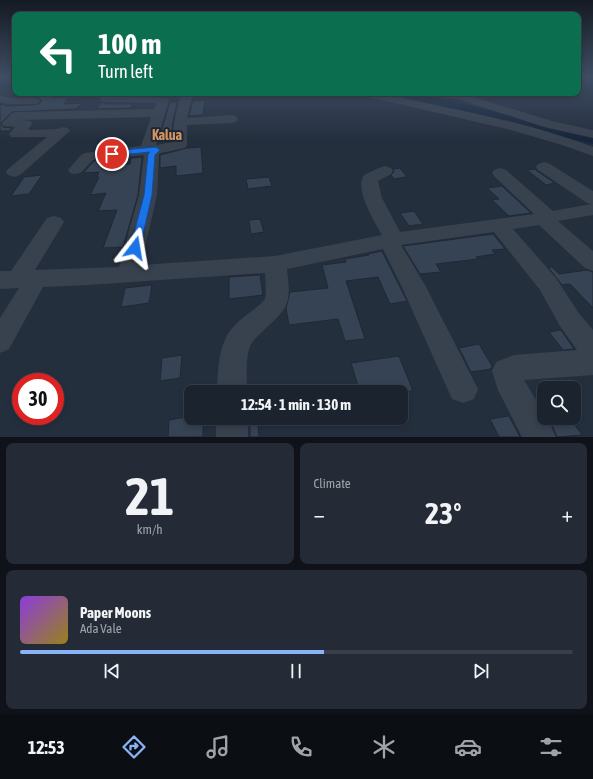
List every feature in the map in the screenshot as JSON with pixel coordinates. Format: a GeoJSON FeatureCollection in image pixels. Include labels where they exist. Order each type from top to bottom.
{"type":"FeatureCollection","features":[{"type":"Feature","properties":{"kind":"street"},"geometry":{"type":"LineString","coordinates":[[14,172],[60,133],[106,97]]}},
{"type":"Feature","properties":{"kind":"street"},"geometry":{"type":"LineString","coordinates":[[128,274],[148,195],[152,154],[151,150],[163,100],[133,97]]}},
{"type":"Feature","properties":{"kind":"street"},"geometry":{"type":"LineString","coordinates":[[76,170],[86,158],[90,156],[151,150],[180,144],[180,122],[186,97]]}},
{"type":"Feature","properties":{"kind":"street"},"geometry":{"type":"LineString","coordinates":[[384,97],[521,129],[567,142],[593,152]]}},
{"type":"Feature","properties":{"kind":"street"},"geometry":{"type":"LineString","coordinates":[[465,97],[550,124],[593,134]]}},
{"type":"Feature","properties":{"kind":"street"},"geometry":{"type":"LineString","coordinates":[[0,98],[7,101],[88,112]]}},
{"type":"Feature","properties":{"kind":"street"},"geometry":{"type":"LineString","coordinates":[[60,133],[16,134],[26,124],[8,123],[16,116],[88,112],[159,113]]}},
{"type":"Feature","properties":{"kind":"street"},"geometry":{"type":"LineString","coordinates":[[180,122],[232,119]]}},
{"type":"Feature","properties":{"kind":"street"},"geometry":{"type":"LineString","coordinates":[[544,167],[593,199]]}},
{"type":"Feature","properties":{"kind":"street"},"geometry":{"type":"LineString","coordinates":[[385,171],[370,178],[368,184],[373,198],[463,388]]}},
{"type":"Feature","properties":{"kind":"street"},"geometry":{"type":"LineString","coordinates":[[500,173],[593,263]]}},
{"type":"Feature","properties":{"kind":"street"},"geometry":{"type":"LineString","coordinates":[[18,280],[275,264],[392,240],[499,225],[593,209]]}},
{"type":"Feature","properties":{"kind":"street"},"geometry":{"type":"LineString","coordinates":[[0,341],[18,280],[54,222]]}},
{"type":"Feature","properties":{"kind":"street"},"geometry":{"type":"LineString","coordinates":[[499,225],[548,284],[569,319],[593,350]]}},
{"type":"Feature","properties":{"kind":"street"},"geometry":{"type":"LineString","coordinates":[[232,385],[232,367],[237,344],[244,333],[272,308],[276,302],[278,293],[275,264]]}},
{"type":"Feature","properties":{"kind":"street"},"geometry":{"type":"LineString","coordinates":[[540,437],[508,380],[506,371],[514,368],[593,362]]}},
{"type":"Feature","properties":{"kind":"street"},"geometry":{"type":"LineString","coordinates":[[232,425],[232,437]]}},
{"type":"Feature","properties":{"kind":"water"},"geometry":{"type":"Polygon","coordinates":[[[393,97],[432,97],[459,103],[593,136],[593,144],[393,97]]]}},
{"type":"Feature","properties":{"kind":"building"},"geometry":{"type":"Polygon","coordinates":[[[37,97],[69,97],[64,104],[82,103],[76,109],[12,112],[1,123],[3,127],[12,128],[10,131],[0,131],[0,104],[7,106],[34,105],[39,104],[42,101],[37,97]]]}},
{"type":"Feature","properties":{"kind":"building"},"geometry":{"type":"Polygon","coordinates":[[[205,100],[203,115],[189,116],[193,101],[205,100]]]}},
{"type":"Feature","properties":{"kind":"building"},"geometry":{"type":"Polygon","coordinates":[[[101,102],[106,104],[133,104],[131,108],[97,109],[101,102]]]}},
{"type":"Feature","properties":{"kind":"building"},"geometry":{"type":"Polygon","coordinates":[[[170,102],[177,102],[172,131],[161,132],[170,102]]]}},
{"type":"Feature","properties":{"kind":"building"},"geometry":{"type":"Polygon","coordinates":[[[201,147],[203,173],[176,176],[176,166],[160,168],[160,155],[187,148],[201,147]]]}},
{"type":"Feature","properties":{"kind":"building"},"geometry":{"type":"Polygon","coordinates":[[[142,157],[138,195],[123,247],[103,248],[117,210],[98,211],[106,193],[90,195],[99,177],[97,177],[99,172],[83,173],[94,161],[108,160],[106,165],[130,164],[131,158],[142,157]]]}},
{"type":"Feature","properties":{"kind":"building"},"geometry":{"type":"Polygon","coordinates":[[[400,168],[407,177],[394,179],[391,175],[394,172],[393,169],[400,168]]]}},
{"type":"Feature","properties":{"kind":"building"},"geometry":{"type":"Polygon","coordinates":[[[535,169],[555,183],[546,185],[527,170],[535,169]]]}},
{"type":"Feature","properties":{"kind":"building"},"geometry":{"type":"Polygon","coordinates":[[[42,175],[29,194],[11,196],[24,177],[42,175]]]}},
{"type":"Feature","properties":{"kind":"building"},"geometry":{"type":"Polygon","coordinates":[[[269,177],[272,186],[248,189],[246,179],[269,177]]]}},
{"type":"Feature","properties":{"kind":"building"},"geometry":{"type":"Polygon","coordinates":[[[502,186],[531,213],[509,216],[492,200],[499,199],[487,188],[502,186]]]}},
{"type":"Feature","properties":{"kind":"building"},"geometry":{"type":"Polygon","coordinates":[[[414,211],[423,224],[409,226],[400,213],[414,211]]]}},
{"type":"Feature","properties":{"kind":"building"},"geometry":{"type":"Polygon","coordinates":[[[260,219],[264,232],[251,234],[249,220],[260,219]]]}},
{"type":"Feature","properties":{"kind":"building"},"geometry":{"type":"Polygon","coordinates":[[[493,234],[505,249],[492,250],[495,254],[476,257],[478,259],[436,264],[441,272],[420,274],[403,246],[493,234]]]}},
{"type":"Feature","properties":{"kind":"building"},"geometry":{"type":"Polygon","coordinates":[[[382,251],[407,301],[390,304],[378,277],[346,281],[365,339],[345,341],[338,319],[289,325],[286,308],[290,292],[328,288],[322,265],[346,262],[345,259],[382,251]]]}},
{"type":"Feature","properties":{"kind":"building"},"geometry":{"type":"Polygon","coordinates":[[[548,267],[552,267],[559,274],[587,270],[593,272],[593,308],[570,284],[562,285],[548,267]]]}},
{"type":"Feature","properties":{"kind":"building"},"geometry":{"type":"Polygon","coordinates":[[[260,275],[263,295],[229,299],[229,277],[260,275]]]}},
{"type":"Feature","properties":{"kind":"building"},"geometry":{"type":"Polygon","coordinates":[[[152,285],[149,303],[121,307],[125,288],[152,285]]]}},
{"type":"Feature","properties":{"kind":"building"},"geometry":{"type":"Polygon","coordinates":[[[561,330],[574,349],[563,350],[549,332],[561,330]]]}},
{"type":"Feature","properties":{"kind":"building"},"geometry":{"type":"Polygon","coordinates":[[[479,344],[492,366],[491,369],[471,372],[459,348],[479,344]]]}},
{"type":"Feature","properties":{"kind":"building"},"geometry":{"type":"Polygon","coordinates":[[[182,355],[180,378],[160,381],[162,358],[182,355]]]}},
{"type":"Feature","properties":{"kind":"building"},"geometry":{"type":"Polygon","coordinates":[[[399,356],[413,391],[408,391],[408,385],[358,385],[351,363],[399,356]]]}},
{"type":"Feature","properties":{"kind":"building"},"geometry":{"type":"Polygon","coordinates":[[[509,416],[520,437],[499,437],[490,419],[509,416]]]}},
{"type":"Feature","properties":{"kind":"building"},"geometry":{"type":"Polygon","coordinates":[[[184,417],[184,425],[203,425],[203,437],[168,437],[169,420],[184,417]]]}},
{"type":"Feature","properties":{"kind":"building"},"geometry":{"type":"Polygon","coordinates":[[[250,425],[258,425],[259,437],[250,437],[250,425]]]}},
{"type":"Feature","properties":{"kind":"building"},"geometry":{"type":"Polygon","coordinates":[[[552,425],[575,425],[582,435],[557,437],[552,425]]]}},
{"type":"Feature","properties":{"kind":"district","name":"Kalua"},"geometry":{"type":"Point","coordinates":[167,135]}},
{"type":"Feature","properties":{"kind":"route"},"geometry":{"type":"LineString","coordinates":[[112,154],[156,150],[152,154],[148,195],[135,248]]}}]}
